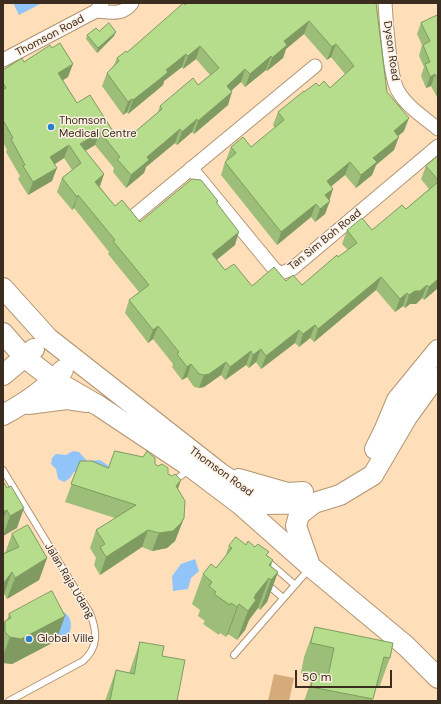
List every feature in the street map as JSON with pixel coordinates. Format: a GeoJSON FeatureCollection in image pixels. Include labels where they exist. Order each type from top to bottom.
{"type":"FeatureCollection","features":[{"type":"Feature","properties":{"kind":"main road","name":"Thomson Road"},"geometry":{"type":"LineString","coordinates":[[3,288],[48,338],[220,473],[266,504],[314,503],[340,494],[373,475],[407,417],[430,385],[438,378]]}},
{"type":"Feature","properties":{"kind":"main road","name":"Thomson Road"},"geometry":{"type":"LineString","coordinates":[[3,333],[24,357],[54,380],[99,406],[169,458],[192,468],[248,510],[311,567],[386,628],[438,678]]}},
{"type":"Feature","properties":{"kind":"main road"},"geometry":{"type":"LineString","coordinates":[[3,375],[48,338]]}},
{"type":"Feature","properties":{"kind":"main road"},"geometry":{"type":"LineString","coordinates":[[220,473],[288,493],[323,490],[366,463],[384,431],[397,400],[418,372],[438,350]]}},
{"type":"Feature","properties":{"kind":"main road"},"geometry":{"type":"LineString","coordinates":[[3,415],[23,405],[46,388],[74,358]]}},
{"type":"Feature","properties":{"kind":"main road"},"geometry":{"type":"LineString","coordinates":[[407,417],[418,372]]}},
{"type":"Feature","properties":{"kind":"main road"},"geometry":{"type":"LineString","coordinates":[[23,405],[80,400],[99,406]]}},
{"type":"Feature","properties":{"kind":"main road"},"geometry":{"type":"LineString","coordinates":[[311,567],[296,526],[299,515],[314,503]]}},
{"type":"Feature","properties":{"kind":"street","name":"Thomson Road"},"geometry":{"type":"LineString","coordinates":[[3,60],[99,7],[117,13],[127,8],[132,3]]}},
{"type":"Feature","properties":{"kind":"street","name":"Dyson Road"},"geometry":{"type":"LineString","coordinates":[[385,3],[393,77],[397,90],[406,102],[438,129]]}},
{"type":"Feature","properties":{"kind":"street"},"geometry":{"type":"LineString","coordinates":[[135,215],[315,66]]}},
{"type":"Feature","properties":{"kind":"street","name":"Tan Sim Boh Road"},"geometry":{"type":"LineString","coordinates":[[191,168],[274,270],[282,273],[292,269],[438,146]]}},
{"type":"Feature","properties":{"kind":"lane"},"geometry":{"type":"LineString","coordinates":[[165,489],[192,468]]}},
{"type":"Feature","properties":{"kind":"lane","name":"Jalan Raja Udang"},"geometry":{"type":"LineString","coordinates":[[3,470],[90,613],[95,626],[96,638],[90,655],[83,661],[9,701]]}},
{"type":"Feature","properties":{"kind":"lane"},"geometry":{"type":"LineString","coordinates":[[257,554],[263,557],[295,585]]}},
{"type":"Feature","properties":{"kind":"lane"},"geometry":{"type":"LineString","coordinates":[[234,655],[311,567]]}},
{"type":"Feature","properties":{"kind":"lane"},"geometry":{"type":"LineString","coordinates":[[262,580],[283,598]]}},
{"type":"Feature","properties":{"kind":"shaded area"},"geometry":{"type":"Polygon","coordinates":[[[274,674],[294,678],[289,701],[268,701],[274,674]]]}},
{"type":"Feature","properties":{"kind":"water"},"geometry":{"type":"Polygon","coordinates":[[[13,3],[42,3],[19,15],[13,3]]]}},
{"type":"Feature","properties":{"kind":"water"},"geometry":{"type":"Polygon","coordinates":[[[73,451],[79,452],[87,461],[100,460],[109,466],[101,487],[79,471],[74,472],[70,478],[64,482],[58,479],[56,469],[51,464],[52,458],[56,454],[66,455],[73,451]]]}},
{"type":"Feature","properties":{"kind":"water"},"geometry":{"type":"Polygon","coordinates":[[[195,559],[199,571],[191,578],[188,589],[173,591],[172,576],[181,564],[195,559]]]}},
{"type":"Feature","properties":{"kind":"water"},"geometry":{"type":"Polygon","coordinates":[[[61,611],[69,617],[71,624],[69,634],[63,637],[62,635],[59,636],[50,618],[61,611]]]}},
{"type":"Feature","properties":{"kind":"building"},"geometry":{"type":"Polygon","coordinates":[[[184,3],[185,5],[187,3],[376,3],[387,92],[409,118],[394,131],[399,137],[373,158],[377,162],[361,175],[350,162],[327,181],[333,189],[325,195],[330,201],[320,209],[316,204],[281,232],[225,162],[236,153],[231,147],[243,137],[251,147],[284,120],[278,112],[304,91],[316,83],[319,86],[324,81],[330,88],[354,66],[336,44],[332,47],[309,21],[284,41],[287,45],[272,58],[271,56],[250,74],[245,69],[227,86],[232,92],[198,121],[197,119],[182,132],[180,129],[147,157],[149,160],[131,175],[117,159],[120,157],[100,132],[80,144],[104,174],[95,182],[115,206],[122,200],[140,222],[192,179],[201,180],[218,201],[216,202],[239,232],[212,254],[225,270],[234,264],[252,286],[274,267],[286,281],[293,275],[302,285],[337,255],[338,257],[357,243],[347,230],[362,218],[372,230],[402,205],[406,209],[438,182],[438,279],[429,287],[427,285],[420,291],[415,291],[409,295],[407,293],[400,299],[381,277],[318,329],[315,325],[303,334],[299,330],[266,356],[261,349],[253,355],[251,351],[230,367],[226,362],[209,374],[204,375],[199,374],[191,364],[187,367],[177,354],[179,352],[158,326],[153,330],[129,300],[149,285],[113,241],[115,240],[62,178],[81,163],[69,145],[50,157],[57,168],[33,182],[23,166],[25,165],[3,120],[3,90],[6,88],[3,83],[3,70],[22,58],[24,62],[50,45],[52,48],[60,43],[73,64],[58,73],[77,103],[90,95],[116,136],[124,130],[129,137],[162,109],[160,106],[193,78],[198,85],[219,68],[200,46],[188,56],[186,54],[166,70],[168,72],[160,79],[133,100],[132,99],[128,102],[107,73],[119,61],[117,58],[126,51],[127,52],[184,3]]]}},
{"type":"Feature","properties":{"kind":"building"},"geometry":{"type":"Polygon","coordinates":[[[438,15],[438,80],[435,74],[430,77],[425,64],[430,62],[423,45],[430,41],[421,23],[438,15]]]}},
{"type":"Feature","properties":{"kind":"building"},"geometry":{"type":"Polygon","coordinates":[[[109,23],[116,32],[98,48],[87,35],[96,28],[99,31],[109,23]]]}},
{"type":"Feature","properties":{"kind":"building"},"geometry":{"type":"Polygon","coordinates":[[[438,156],[438,180],[426,166],[438,156]]]}},
{"type":"Feature","properties":{"kind":"building"},"geometry":{"type":"Polygon","coordinates":[[[115,451],[143,457],[147,451],[155,458],[155,464],[158,466],[162,464],[168,468],[168,474],[172,476],[175,474],[181,480],[176,486],[185,501],[184,518],[173,531],[159,533],[148,530],[106,557],[100,547],[105,544],[96,530],[136,505],[71,484],[80,461],[92,461],[108,468],[115,451]]]}},
{"type":"Feature","properties":{"kind":"building"},"geometry":{"type":"Polygon","coordinates":[[[3,481],[7,488],[11,486],[24,508],[10,516],[7,510],[3,512],[3,481]]]}},
{"type":"Feature","properties":{"kind":"building"},"geometry":{"type":"Polygon","coordinates":[[[28,525],[47,558],[15,578],[12,572],[3,584],[3,554],[19,547],[12,534],[28,525]]]}},
{"type":"Feature","properties":{"kind":"building"},"geometry":{"type":"Polygon","coordinates":[[[236,537],[246,545],[248,541],[255,547],[258,544],[269,552],[266,555],[273,560],[269,565],[278,572],[271,580],[269,578],[256,594],[254,598],[256,600],[248,611],[239,604],[237,607],[231,603],[230,605],[214,594],[216,592],[209,586],[212,582],[203,574],[211,564],[216,568],[232,548],[229,546],[236,537]]]}},
{"type":"Feature","properties":{"kind":"building"},"geometry":{"type":"Polygon","coordinates":[[[52,591],[65,616],[21,639],[10,637],[5,632],[5,621],[11,618],[9,614],[52,591]]]}},
{"type":"Feature","properties":{"kind":"building"},"geometry":{"type":"Polygon","coordinates":[[[315,627],[393,643],[390,658],[384,657],[373,699],[311,687],[314,674],[328,676],[334,648],[311,643],[315,627]]]}},
{"type":"Feature","properties":{"kind":"building"},"geometry":{"type":"Polygon","coordinates":[[[140,642],[164,646],[162,656],[185,660],[177,701],[110,701],[116,670],[134,674],[140,642]]]}},
{"type":"Feature","properties":{"kind":"place","name":"Thomson Medical Centre"},"geometry":{"type":"Point","coordinates":[51,127]}},
{"type":"Feature","properties":{"kind":"place","name":"Global Ville"},"geometry":{"type":"Point","coordinates":[29,639]}}]}
